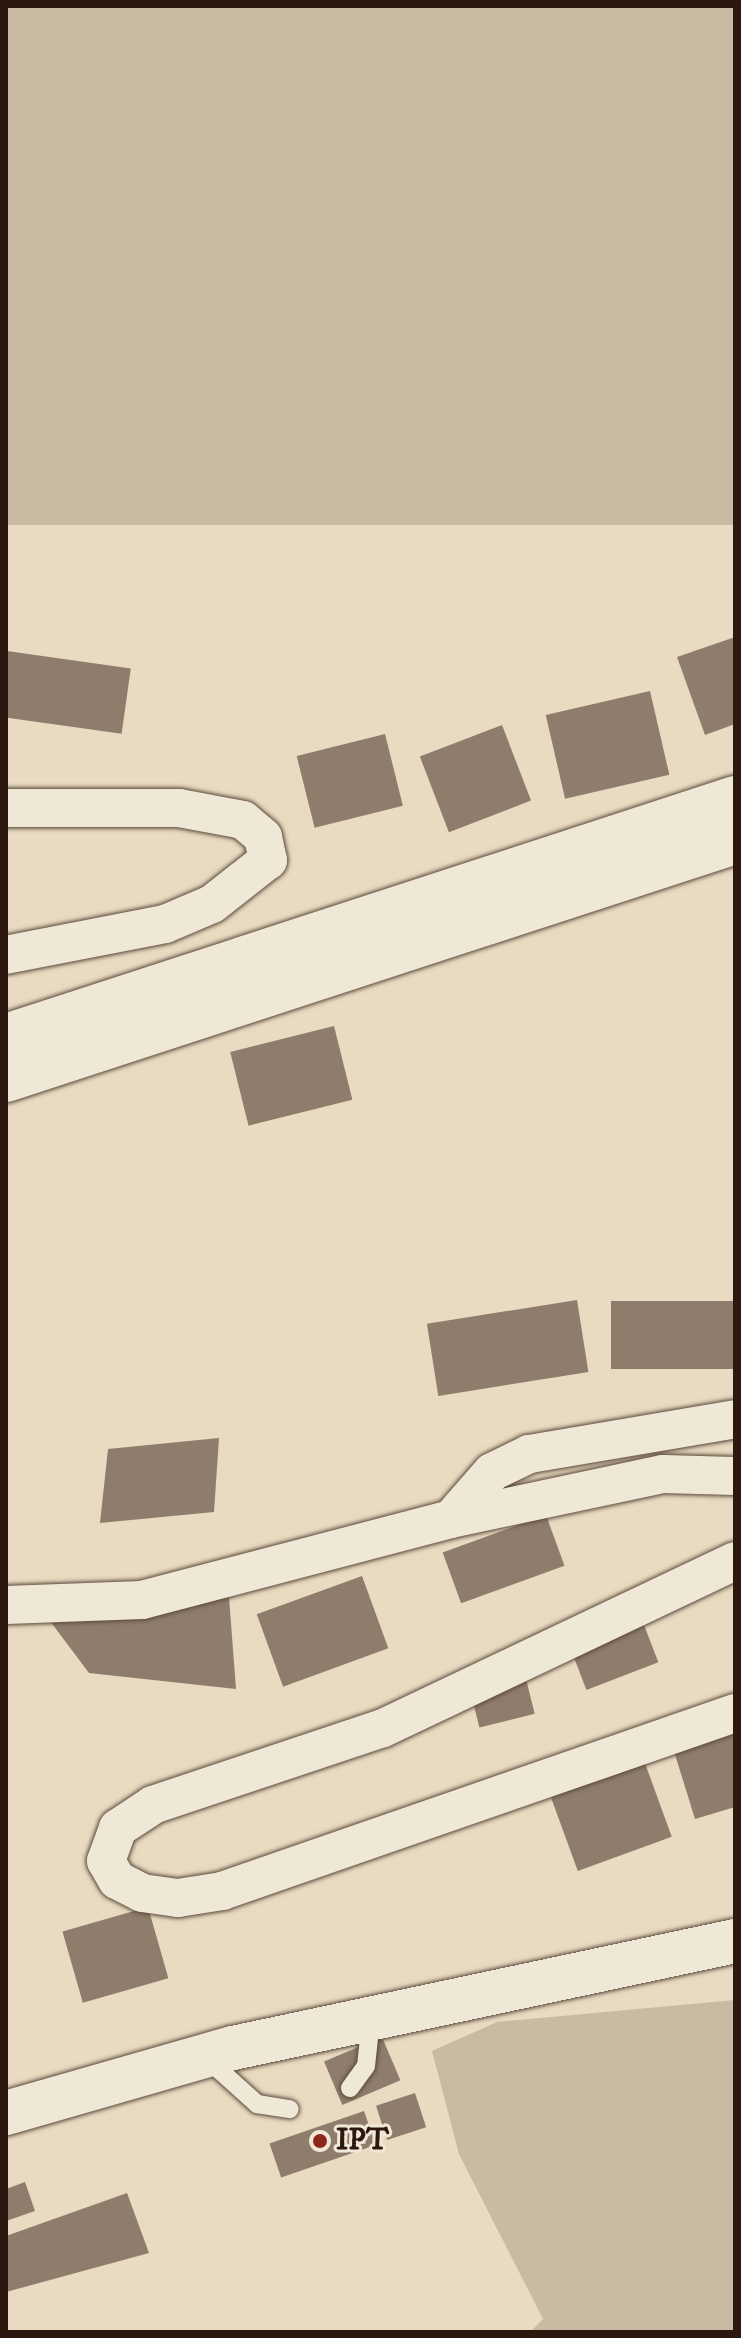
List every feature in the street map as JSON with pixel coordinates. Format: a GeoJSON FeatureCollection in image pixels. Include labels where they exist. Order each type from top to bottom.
{"type":"FeatureCollection","features":[{"type":"Feature","properties":{"kind":"main road"},"geometry":{"type":"LineString","coordinates":[[6,1036],[735,798]]}},
{"type":"Feature","properties":{"kind":"main road"},"geometry":{"type":"LineString","coordinates":[[6,1080],[735,842]]}},
{"type":"Feature","properties":{"kind":"main road"},"geometry":{"type":"LineString","coordinates":[[6,2113],[204,2056],[371,2016],[735,1941]]}},
{"type":"Feature","properties":{"kind":"street"},"geometry":{"type":"LineString","coordinates":[[6,808],[179,808],[243,820],[263,837],[268,860],[212,904],[165,924],[6,955]]}},
{"type":"Feature","properties":{"kind":"street"},"geometry":{"type":"LineString","coordinates":[[451,1519],[492,1472],[529,1454],[735,1419]]}},
{"type":"Feature","properties":{"kind":"street"},"geometry":{"type":"LineString","coordinates":[[6,1605],[142,1600],[451,1519],[663,1474],[735,1476]]}},
{"type":"Feature","properties":{"kind":"street"},"geometry":{"type":"LineString","coordinates":[[735,1561],[383,1728],[153,1805],[118,1828],[106,1861],[117,1880],[142,1893],[178,1898],[222,1891],[735,1713]]}},
{"type":"Feature","properties":{"kind":"lane"},"geometry":{"type":"LineString","coordinates":[[350,2088],[366,2066],[371,2016]]}},
{"type":"Feature","properties":{"kind":"lane"},"geometry":{"type":"LineString","coordinates":[[204,2056],[257,2104],[290,2109]]}},
{"type":"Feature","properties":{"kind":"shaded area"},"geometry":{"type":"Polygon","coordinates":[[[6,6],[735,6],[735,525],[6,525],[6,6]]]}},
{"type":"Feature","properties":{"kind":"shaded area"},"geometry":{"type":"Polygon","coordinates":[[[735,2000],[735,2332],[530,2332],[543,2319],[459,2154],[432,2051],[497,2022],[735,2000]]]}},
{"type":"Feature","properties":{"kind":"building"},"geometry":{"type":"Polygon","coordinates":[[[735,637],[735,724],[705,735],[677,657],[735,637]]]}},
{"type":"Feature","properties":{"kind":"building"},"geometry":{"type":"Polygon","coordinates":[[[7,651],[131,668],[122,734],[6,718],[7,651]]]}},
{"type":"Feature","properties":{"kind":"building"},"geometry":{"type":"Polygon","coordinates":[[[650,691],[669,775],[565,799],[546,715],[650,691]]]}},
{"type":"Feature","properties":{"kind":"building"},"geometry":{"type":"Polygon","coordinates":[[[502,725],[531,801],[449,832],[420,757],[502,725]]]}},
{"type":"Feature","properties":{"kind":"building"},"geometry":{"type":"Polygon","coordinates":[[[385,734],[403,806],[315,828],[297,756],[385,734]]]}},
{"type":"Feature","properties":{"kind":"building"},"geometry":{"type":"Polygon","coordinates":[[[334,1026],[352,1100],[249,1126],[230,1052],[334,1026]]]}},
{"type":"Feature","properties":{"kind":"building"},"geometry":{"type":"Polygon","coordinates":[[[577,1300],[588,1372],[438,1396],[427,1324],[577,1300]]]}},
{"type":"Feature","properties":{"kind":"building"},"geometry":{"type":"Polygon","coordinates":[[[611,1301],[735,1301],[735,1369],[611,1369],[611,1301]]]}},
{"type":"Feature","properties":{"kind":"building"},"geometry":{"type":"Polygon","coordinates":[[[219,1438],[214,1512],[100,1523],[108,1449],[219,1438]]]}},
{"type":"Feature","properties":{"kind":"building"},"geometry":{"type":"Polygon","coordinates":[[[546,1515],[564,1566],[461,1603],[443,1553],[546,1515]]]}},
{"type":"Feature","properties":{"kind":"building"},"geometry":{"type":"Polygon","coordinates":[[[362,1576],[388,1648],[283,1687],[257,1614],[362,1576]]]}},
{"type":"Feature","properties":{"kind":"building"},"geometry":{"type":"Polygon","coordinates":[[[229,1597],[236,1689],[89,1673],[50,1621],[229,1597]]]}},
{"type":"Feature","properties":{"kind":"building"},"geometry":{"type":"Polygon","coordinates":[[[644,1625],[658,1662],[586,1690],[572,1653],[644,1625]]]}},
{"type":"Feature","properties":{"kind":"building"},"geometry":{"type":"Polygon","coordinates":[[[525,1675],[535,1714],[479,1728],[470,1689],[525,1675]]]}},
{"type":"Feature","properties":{"kind":"building"},"geometry":{"type":"Polygon","coordinates":[[[735,1729],[735,1807],[695,1819],[673,1748],[735,1729]]]}},
{"type":"Feature","properties":{"kind":"building"},"geometry":{"type":"Polygon","coordinates":[[[642,1755],[672,1837],[578,1871],[548,1789],[642,1755]]]}},
{"type":"Feature","properties":{"kind":"building"},"geometry":{"type":"Polygon","coordinates":[[[148,1907],[168,1978],[83,2003],[62,1932],[148,1907]]]}},
{"type":"Feature","properties":{"kind":"building"},"geometry":{"type":"Polygon","coordinates":[[[382,2037],[400,2080],[342,2105],[324,2062],[382,2037]]]}},
{"type":"Feature","properties":{"kind":"building"},"geometry":{"type":"Polygon","coordinates":[[[415,2093],[426,2127],[387,2140],[376,2106],[415,2093]]]}},
{"type":"Feature","properties":{"kind":"building"},"geometry":{"type":"Polygon","coordinates":[[[364,2111],[376,2145],[281,2178],[269,2144],[364,2111]]]}},
{"type":"Feature","properties":{"kind":"building"},"geometry":{"type":"Polygon","coordinates":[[[25,2182],[35,2211],[6,2221],[6,2189],[25,2182]]]}},
{"type":"Feature","properties":{"kind":"building"},"geometry":{"type":"Polygon","coordinates":[[[127,2193],[149,2253],[6,2292],[6,2236],[127,2193]]]}},
{"type":"Feature","properties":{"kind":"place","name":"IPT"},"geometry":{"type":"Point","coordinates":[320,2141]}}]}
